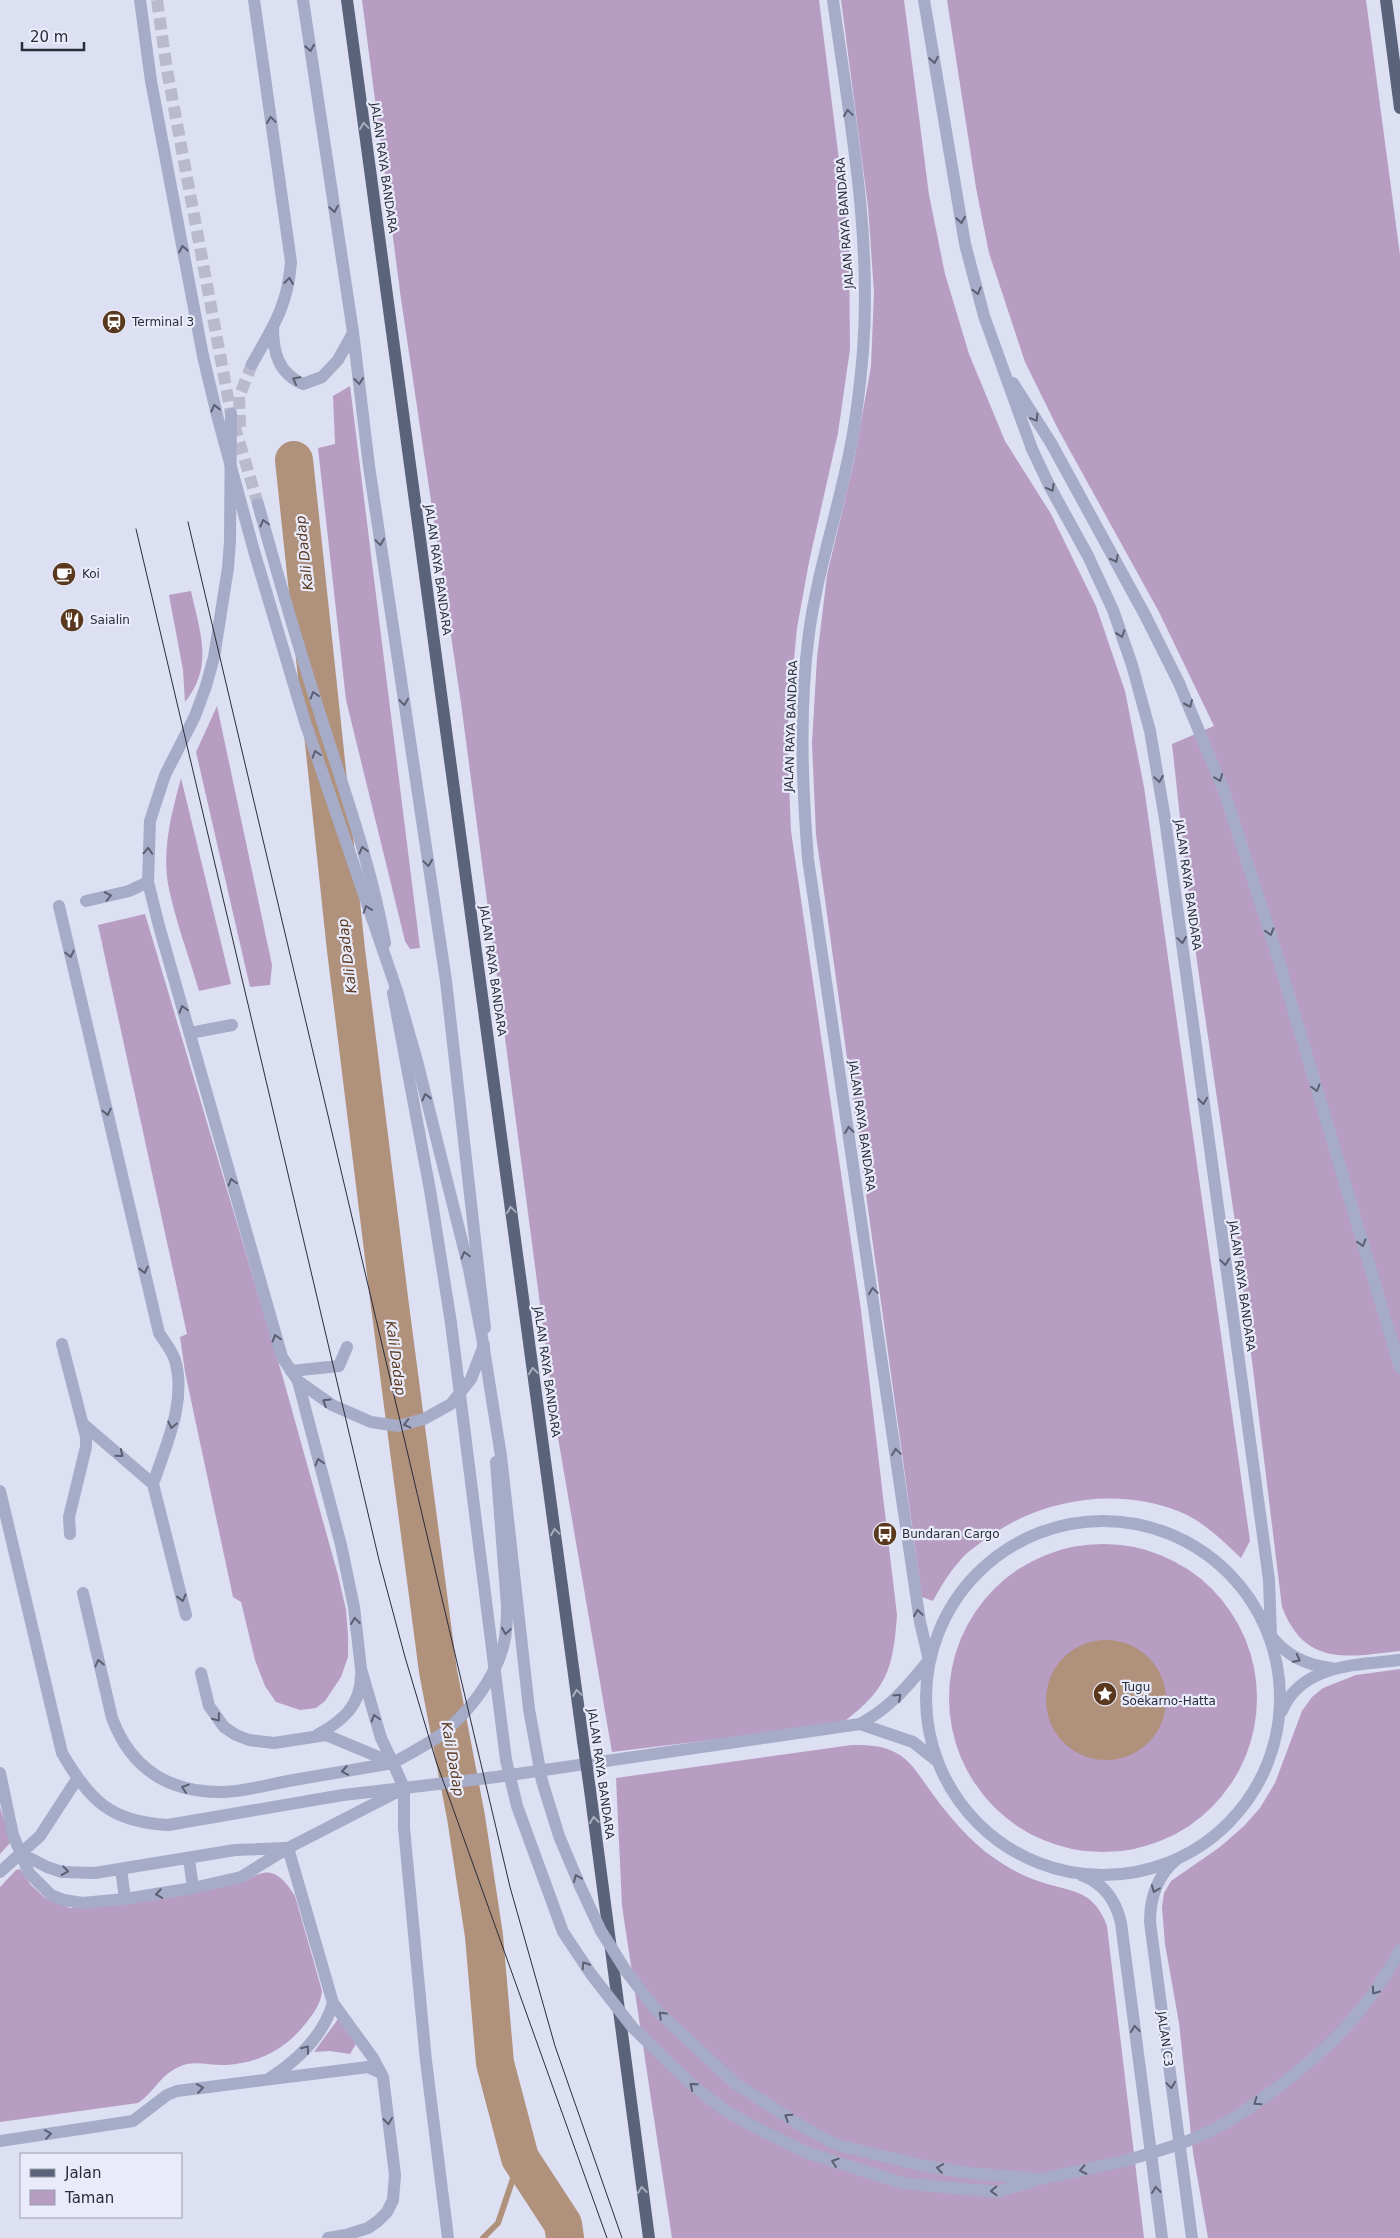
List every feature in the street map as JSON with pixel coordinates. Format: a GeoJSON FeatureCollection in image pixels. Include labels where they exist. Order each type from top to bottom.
{"type":"FeatureCollection","features":[{"type":"Feature","properties":{"kind":"main road","name":"JALAN RAYA BANDARA"},"geometry":{"type":"LineString","coordinates":[[347,0],[590,1790],[648,2238]]}},
{"type":"Feature","properties":{"kind":"main road"},"geometry":{"type":"LineString","coordinates":[[1386,0],[1400,108]]}},
{"type":"Feature","properties":{"kind":"street"},"geometry":{"type":"LineString","coordinates":[[140,0],[153,91],[203,356],[218,419],[254,551],[305,722],[399,1000],[417,1061],[469,1270],[501,1456],[529,1709],[542,1781],[559,1836],[601,1931],[626,1971],[656,2010],[736,2084],[805,2128],[837,2145],[920,2165],[969,2173],[1041,2179]]}},
{"type":"Feature","properties":{"kind":"street"},"geometry":{"type":"LineString","coordinates":[[252,364],[273,327],[287,296],[291,262],[254,0]]}},
{"type":"Feature","properties":{"kind":"street"},"geometry":{"type":"LineString","coordinates":[[84,1593],[112,1718],[119,1737],[130,1754],[148,1771],[170,1783],[196,1791],[226,1792],[393,1763],[439,1736],[455,1722],[480,1693],[494,1670],[503,1648],[507,1627],[487,1338],[446,981],[369,466],[353,332],[303,0]]}},
{"type":"Feature","properties":{"kind":"street","name":"JALAN RAYA BANDARA"},"geometry":{"type":"LineString","coordinates":[[833,0],[860,211],[864,257],[864,349],[858,402],[848,460],[819,578],[809,634],[804,695],[802,784],[808,859],[920,1622],[929,1660]]}},
{"type":"Feature","properties":{"kind":"street","name":"JALAN RAYA BANDARA"},"geometry":{"type":"LineString","coordinates":[[924,0],[965,244],[984,316],[1032,449],[1049,485],[1088,556],[1113,610],[1132,665],[1150,731],[1165,819],[1269,1580],[1271,1636]]}},
{"type":"Feature","properties":{"kind":"street"},"geometry":{"type":"LineString","coordinates":[[273,327],[273,347],[280,363],[290,378],[303,384],[322,377],[338,360],[353,332]]}},
{"type":"Feature","properties":{"kind":"street","name":"JALAN RAYA BANDARA"},"geometry":{"type":"LineString","coordinates":[[1000,362],[1051,443],[1118,566],[1179,683],[1201,732],[1243,845],[1400,1368]]}},
{"type":"Feature","properties":{"kind":"street"},"geometry":{"type":"LineString","coordinates":[[201,1673],[209,1706],[224,1727],[248,1740],[268,1743],[316,1735],[338,1724],[349,1713],[361,1684],[354,1608],[341,1545],[294,1376],[282,1357],[148,882],[150,821],[156,798],[195,716],[214,657],[228,568],[230,541],[231,414]]}},
{"type":"Feature","properties":{"kind":"street"},"geometry":{"type":"LineString","coordinates":[[258,504],[319,712],[355,821],[378,903],[400,1036],[430,1190],[451,1323],[506,1760],[518,1806],[563,1932],[590,1974],[627,2021],[661,2056],[710,2099],[760,2130],[808,2153],[902,2183],[998,2192],[1041,2179],[1124,2162],[1214,2130],[1254,2104],[1294,2074],[1341,2034],[1375,1992],[1400,1950]]}},
{"type":"Feature","properties":{"kind":"street"},"geometry":{"type":"LineString","coordinates":[[86,901],[129,891],[148,882]]}},
{"type":"Feature","properties":{"kind":"street"},"geometry":{"type":"LineString","coordinates":[[59,906],[159,1333],[175,1358],[180,1388],[169,1438],[153,1484],[186,1615]]}},
{"type":"Feature","properties":{"kind":"street"},"geometry":{"type":"LineString","coordinates":[[190,1033],[232,1025]]}},
{"type":"Feature","properties":{"kind":"street"},"geometry":{"type":"LineString","coordinates":[[294,1376],[332,1405],[371,1422],[398,1426],[424,1418],[451,1404],[464,1391],[471,1380],[487,1338]]}},
{"type":"Feature","properties":{"kind":"street"},"geometry":{"type":"LineString","coordinates":[[62,1344],[86,1437],[86,1448],[69,1517],[70,1534]]}},
{"type":"Feature","properties":{"kind":"street"},"geometry":{"type":"LineString","coordinates":[[294,1376],[339,1366],[347,1347]]}},
{"type":"Feature","properties":{"kind":"street"},"geometry":{"type":"LineString","coordinates":[[82,1423],[153,1484]]}},
{"type":"Feature","properties":{"kind":"street"},"geometry":{"type":"LineString","coordinates":[[0,1492],[62,1753],[77,1779],[95,1800],[127,1819],[148,1824],[168,1825],[344,1794],[496,1777],[860,1724],[880,1713],[902,1694],[929,1660]]}},
{"type":"Feature","properties":{"kind":"street"},"geometry":{"type":"LineString","coordinates":[[1072,1871],[1103,1874],[1129,1873],[1166,1862],[1205,1842],[1221,1829],[1248,1801],[1266,1770],[1279,1731],[1281,1714],[1280,1676],[1271,1636],[1259,1613],[1248,1598],[1220,1568],[1190,1545],[1146,1526],[1118,1521],[1101,1520],[1068,1524],[1040,1531],[1007,1550],[981,1570],[946,1614],[929,1660],[926,1695],[927,1720],[930,1741],[946,1781],[958,1799],[985,1829],[1014,1851],[1044,1864],[1085,1876],[1102,1887],[1113,1900],[1119,1914],[1162,2238]]}},
{"type":"Feature","properties":{"kind":"street"},"geometry":{"type":"LineString","coordinates":[[1271,1636],[1290,1655],[1305,1663],[1331,1668],[1400,1660]]}},
{"type":"Feature","properties":{"kind":"street"},"geometry":{"type":"LineString","coordinates":[[1281,1714],[1292,1693],[1308,1680],[1331,1668]]}},
{"type":"Feature","properties":{"kind":"street"},"geometry":{"type":"LineString","coordinates":[[361,1669],[381,1738],[404,1788],[405,1837],[426,2061],[447,2234]]}},
{"type":"Feature","properties":{"kind":"street"},"geometry":{"type":"LineString","coordinates":[[860,1724],[914,1742],[937,1760]]}},
{"type":"Feature","properties":{"kind":"street"},"geometry":{"type":"LineString","coordinates":[[316,1735],[333,1738],[393,1763]]}},
{"type":"Feature","properties":{"kind":"street"},"geometry":{"type":"LineString","coordinates":[[0,1773],[13,1834],[29,1873],[51,1895],[64,1900],[82,1903],[125,1899],[193,1888],[241,1877],[288,1848],[404,1788]]}},
{"type":"Feature","properties":{"kind":"street"},"geometry":{"type":"LineString","coordinates":[[0,1872],[40,1836],[77,1779]]}},
{"type":"Feature","properties":{"kind":"street"},"geometry":{"type":"LineString","coordinates":[[20,1853],[47,1867],[62,1872],[94,1873],[235,1850],[288,1848]]}},
{"type":"Feature","properties":{"kind":"street"},"geometry":{"type":"LineString","coordinates":[[288,1848],[333,2003],[373,2058],[381,2073],[395,2175],[392,2200],[387,2212],[368,2228],[328,2238]]}},
{"type":"Feature","properties":{"kind":"street","name":"JALAN C3"},"geometry":{"type":"LineString","coordinates":[[1185,1852],[1168,1866],[1160,1878],[1154,1890],[1150,1908],[1192,2238]]}},
{"type":"Feature","properties":{"kind":"street"},"geometry":{"type":"LineString","coordinates":[[189,1858],[193,1888]]}},
{"type":"Feature","properties":{"kind":"street"},"geometry":{"type":"LineString","coordinates":[[121,1869],[125,1899]]}},
{"type":"Feature","properties":{"kind":"street"},"geometry":{"type":"LineString","coordinates":[[268,2080],[300,2056],[322,2028],[329,2016],[333,2003]]}},
{"type":"Feature","properties":{"kind":"street"},"geometry":{"type":"LineString","coordinates":[[0,2141],[133,2121],[167,2095],[177,2091],[368,2066],[381,2073]]}},
{"type":"Feature","properties":{"kind":"green space"},"geometry":{"type":"Polygon","coordinates":[[[362,0],[819,0],[849,240],[850,349],[838,433],[809,562],[797,628],[787,733],[791,831],[861,1310],[897,1615],[893,1650],[885,1677],[869,1700],[841,1724],[612,1752],[556,1426],[461,703],[401,299],[362,0]]]}},
{"type":"Feature","properties":{"kind":"green space"},"geometry":{"type":"Polygon","coordinates":[[[841,0],[904,0],[929,195],[945,274],[969,354],[1005,441],[1051,514],[1096,606],[1125,691],[1144,787],[1250,1541],[1241,1558],[1204,1525],[1178,1511],[1130,1500],[1105,1499],[1081,1501],[1033,1513],[1011,1523],[965,1555],[954,1567],[933,1601],[922,1597],[816,835],[812,743],[817,658],[827,575],[854,461],[871,366],[874,293],[868,206],[841,0]]]}},
{"type":"Feature","properties":{"kind":"green space"},"geometry":{"type":"Polygon","coordinates":[[[947,0],[1366,0],[1400,255],[1400,1651],[1345,1656],[1315,1649],[1303,1640],[1292,1626],[1282,1607],[1235,1222],[1192,927],[1172,744],[1214,726],[1159,612],[1058,429],[1025,362],[989,253],[976,188],[947,0]]]}},
{"type":"Feature","properties":{"kind":"green space"},"geometry":{"type":"Polygon","coordinates":[[[350,386],[420,948],[410,949],[405,941],[346,700],[318,448],[335,444],[333,396],[350,386]]]}},
{"type":"Feature","properties":{"kind":"green space"},"geometry":{"type":"Polygon","coordinates":[[[191,591],[201,635],[202,662],[194,688],[185,702],[183,670],[169,595],[191,591]]]}},
{"type":"Feature","properties":{"kind":"green space"},"geometry":{"type":"Polygon","coordinates":[[[217,706],[272,965],[270,985],[250,987],[196,752],[217,706]]]}},
{"type":"Feature","properties":{"kind":"green space"},"geometry":{"type":"Polygon","coordinates":[[[181,778],[231,984],[199,991],[174,911],[166,871],[169,830],[181,778]]]}},
{"type":"Feature","properties":{"kind":"green space"},"geometry":{"type":"Polygon","coordinates":[[[145,914],[283,1378],[346,1610],[348,1657],[341,1677],[325,1701],[316,1708],[300,1710],[276,1702],[265,1686],[255,1660],[241,1602],[233,1597],[185,1372],[180,1337],[187,1334],[98,925],[145,914]]]}},
{"type":"Feature","properties":{"kind":"green space"},"geometry":{"type":"Polygon","coordinates":[[[1103,1544],[1133,1547],[1162,1556],[1188,1570],[1212,1589],[1231,1613],[1245,1639],[1254,1668],[1257,1698],[1254,1728],[1245,1757],[1231,1783],[1212,1807],[1188,1826],[1162,1840],[1133,1849],[1103,1852],[1073,1849],[1044,1840],[1018,1826],[994,1807],[975,1783],[961,1757],[952,1728],[949,1698],[952,1668],[961,1639],[975,1613],[994,1589],[1018,1570],[1044,1556],[1073,1547],[1103,1544]]]}},
{"type":"Feature","properties":{"kind":"green space"},"geometry":{"type":"Polygon","coordinates":[[[1400,1669],[1400,2238],[1208,2238],[1193,2153],[1179,2023],[1165,1944],[1162,1907],[1164,1893],[1171,1881],[1220,1847],[1244,1826],[1260,1808],[1275,1783],[1302,1711],[1312,1697],[1323,1688],[1356,1675],[1400,1669]]]}},
{"type":"Feature","properties":{"kind":"green space"},"geometry":{"type":"Polygon","coordinates":[[[852,1745],[881,1747],[903,1757],[912,1766],[943,1808],[976,1844],[1005,1865],[1027,1877],[1071,1890],[1088,1898],[1101,1914],[1107,1926],[1144,2238],[672,2238],[622,1906],[616,1778],[852,1745]]]}},
{"type":"Feature","properties":{"kind":"green space"},"geometry":{"type":"Polygon","coordinates":[[[0,1808],[11,1842],[0,1854],[0,1808]]]}},
{"type":"Feature","properties":{"kind":"green space"},"geometry":{"type":"Polygon","coordinates":[[[20,1869],[31,1885],[45,1898],[70,1908],[108,1906],[246,1881],[262,1873],[274,1874],[285,1882],[295,1896],[322,1991],[318,2006],[293,2038],[273,2052],[239,2064],[186,2064],[167,2074],[138,2103],[0,2122],[0,1887],[16,1870],[20,1869]]]}},
{"type":"Feature","properties":{"kind":"green space"},"geometry":{"type":"Polygon","coordinates":[[[338,2019],[356,2044],[350,2054],[330,2051],[314,2052],[338,2019]]]}},
{"type":"Feature","properties":{"kind":"shaded area"},"geometry":{"type":"Polygon","coordinates":[[[1106,1640],[1129,1644],[1149,1657],[1162,1677],[1166,1700],[1162,1723],[1149,1743],[1129,1756],[1106,1760],[1083,1756],[1063,1743],[1050,1723],[1046,1700],[1050,1677],[1063,1657],[1083,1644],[1106,1640]]]}},
{"type":"Feature","properties":{"kind":"waterway","name":"Kali Dadap"},"geometry":{"type":"LineString","coordinates":[[294,460],[346,950],[390,1306],[438,1671],[466,1817],[484,1936],[495,2063],[520,2158],[563,2224],[565,2238]]}},
{"type":"Feature","properties":{"kind":"waterway"},"geometry":{"type":"LineString","coordinates":[[483,2238],[498,2223],[520,2158]]}},
{"type":"Feature","properties":{"kind":"tunnel"},"geometry":{"type":"LineString","coordinates":[[157,0],[167,70],[231,414],[258,504]]}},
{"type":"Feature","properties":{"kind":"tunnel"},"geometry":{"type":"LineString","coordinates":[[240,427],[239,397],[252,364]]}},
{"type":"Feature","properties":{"kind":"tram line"},"geometry":{"type":"LineString","coordinates":[[188,522],[510,1887],[555,2046],[622,2238]]}},
{"type":"Feature","properties":{"kind":"tram line"},"geometry":{"type":"LineString","coordinates":[[136,529],[379,1560],[405,1657],[436,1761],[607,2238]]}},
{"type":"Feature","properties":{"kind":"place","name":"Terminal 3"},"geometry":{"type":"Point","coordinates":[114,322]}},
{"type":"Feature","properties":{"kind":"place","name":"Koi"},"geometry":{"type":"Point","coordinates":[64,574]}},
{"type":"Feature","properties":{"kind":"place","name":"Saialin"},"geometry":{"type":"Point","coordinates":[72,620]}},
{"type":"Feature","properties":{"kind":"place","name":"Bundaran Cargo"},"geometry":{"type":"Point","coordinates":[885,1534]}},
{"type":"Feature","properties":{"kind":"place","name":"Tugu Soekarno-Hatta"},"geometry":{"type":"Point","coordinates":[1105,1694]}}]}
